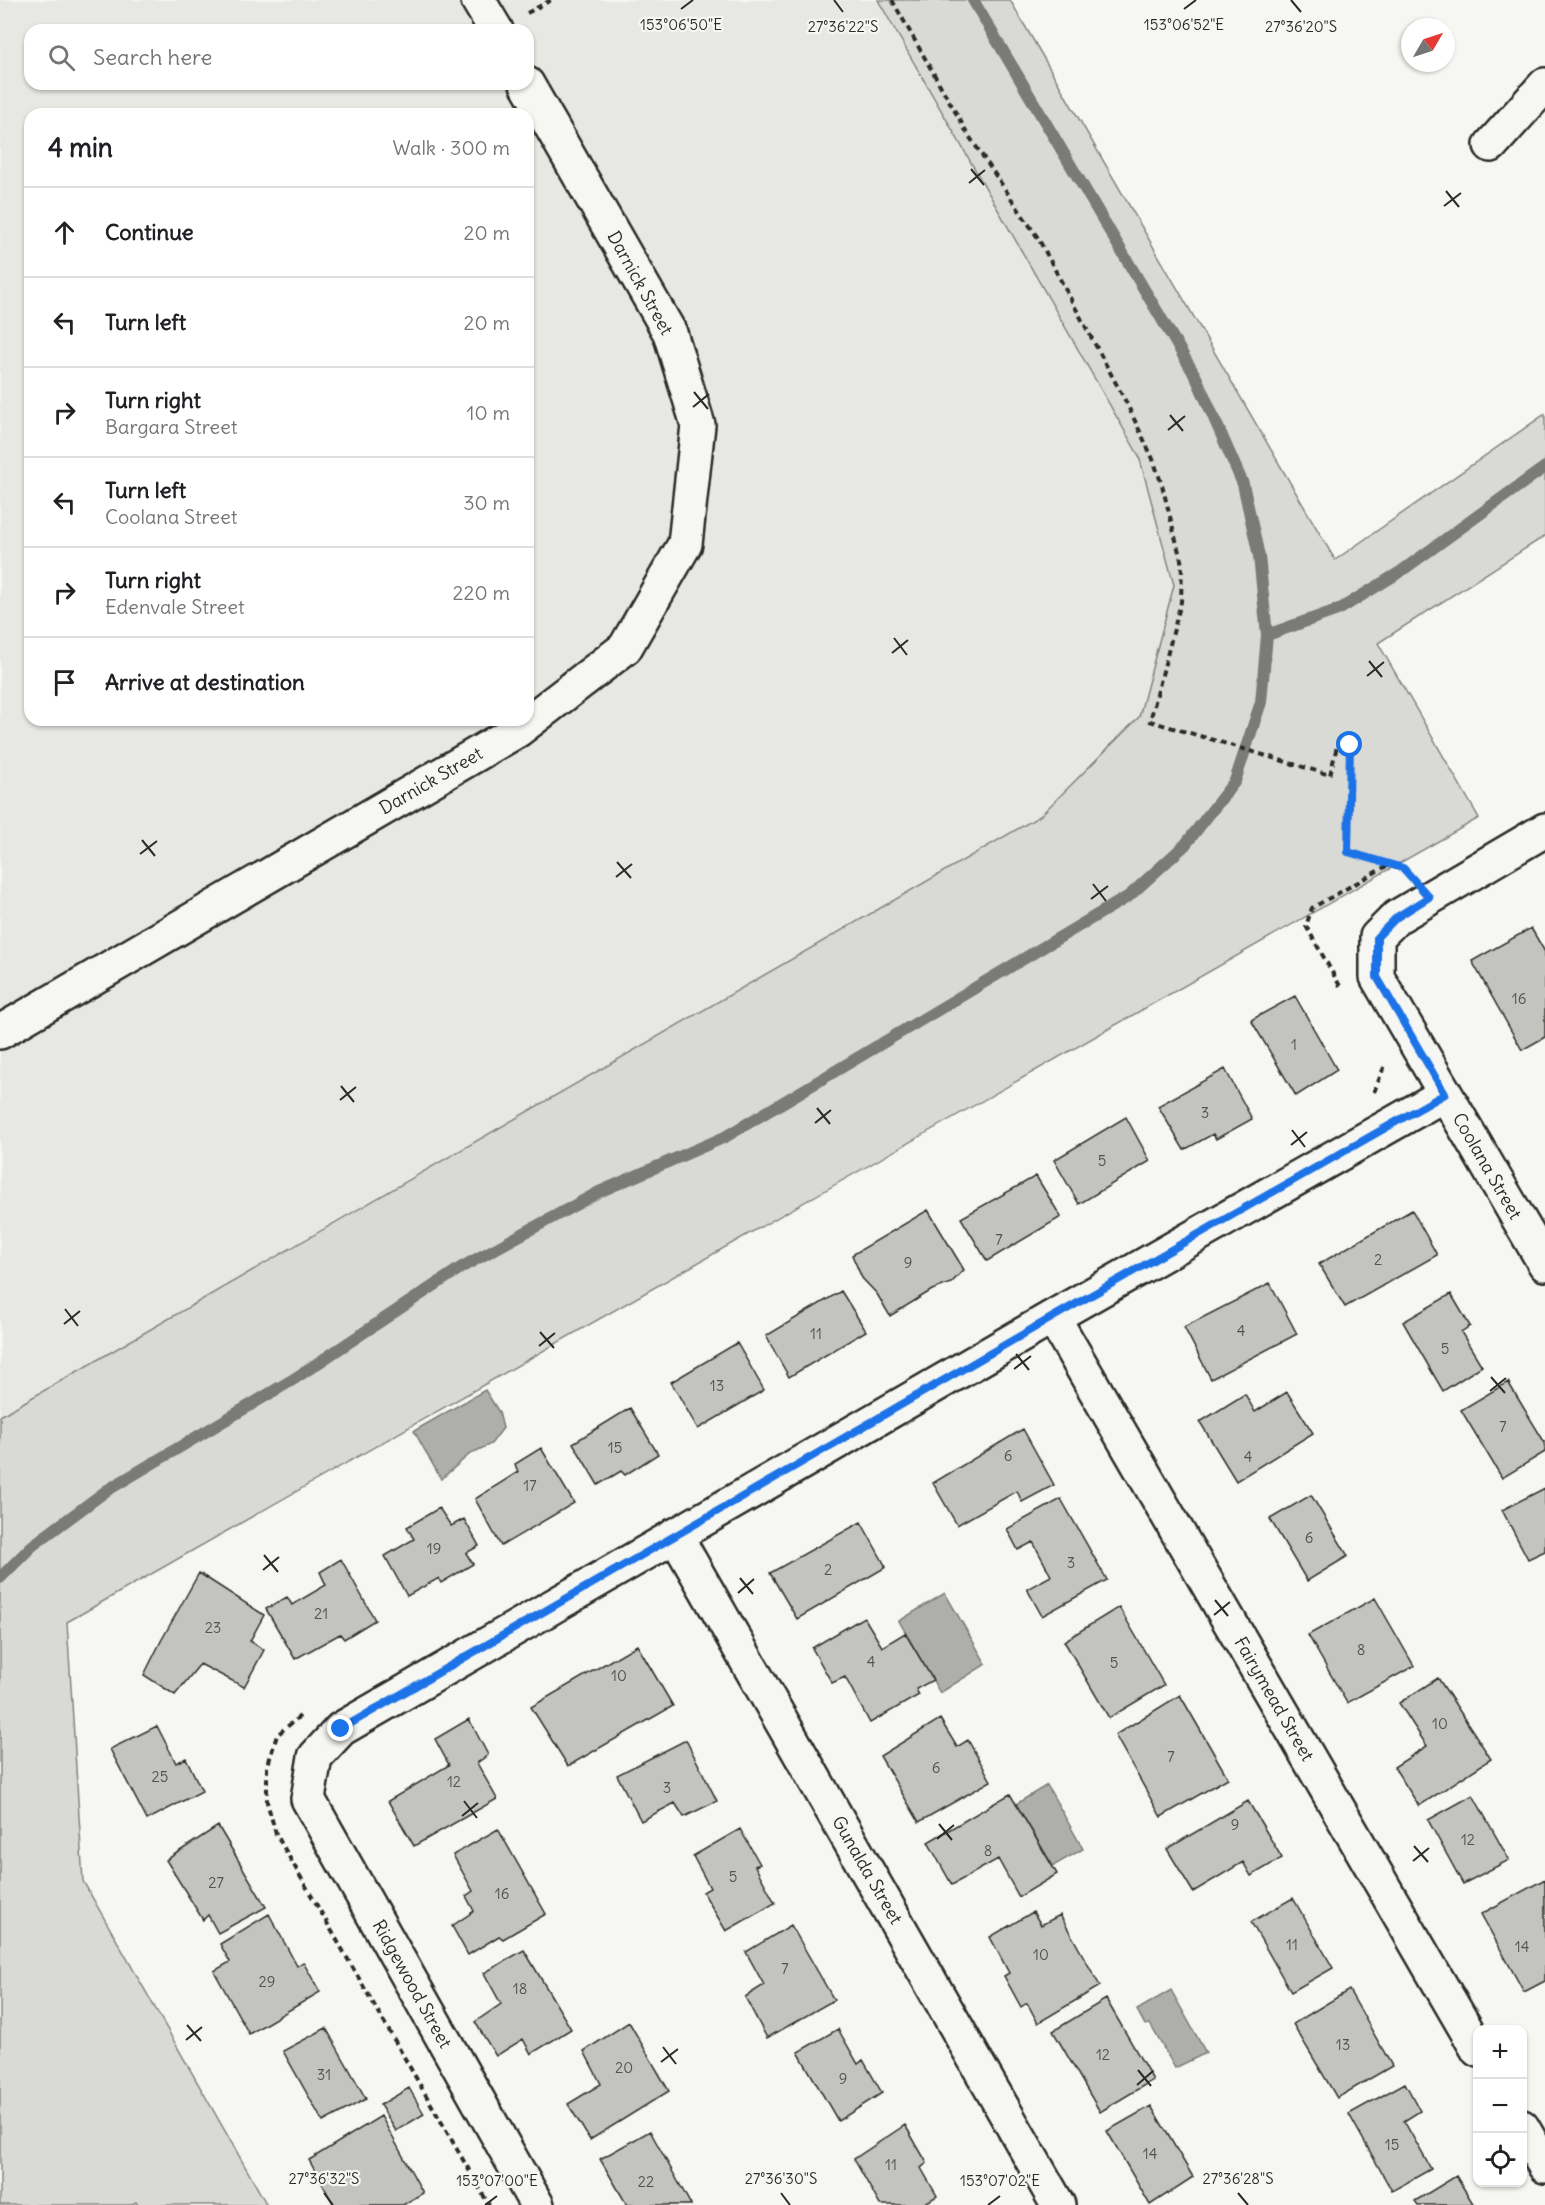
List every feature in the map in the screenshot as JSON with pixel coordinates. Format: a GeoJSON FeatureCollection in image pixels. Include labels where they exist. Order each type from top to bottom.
{"type":"FeatureCollection","features":[{"type":"Feature","properties":{"kind":"street"},"geometry":{"type":"LineString","coordinates":[[478,0],[492,24]]}},
{"type":"Feature","properties":{"kind":"street"},"geometry":{"type":"LineString","coordinates":[[1491,146],[1545,85]]}},
{"type":"Feature","properties":{"kind":"street","name":"Darnick Street"},"geometry":{"type":"LineString","coordinates":[[530,90],[670,333],[698,425],[685,544],[625,648],[534,718]]}},
{"type":"Feature","properties":{"kind":"street","name":"Darnick Street"},"geometry":{"type":"LineString","coordinates":[[0,1032],[523,726]]}},
{"type":"Feature","properties":{"kind":"street"},"geometry":{"type":"LineString","coordinates":[[1429,897],[1545,830]]}},
{"type":"Feature","properties":{"kind":"street","name":"Coolana Street"},"geometry":{"type":"LineString","coordinates":[[1429,897],[1397,917],[1377,937],[1377,977],[1545,1264]]}},
{"type":"Feature","properties":{"kind":"street"},"geometry":{"type":"LineString","coordinates":[[675,1535],[1445,1094]]}},
{"type":"Feature","properties":{"kind":"street","name":"Fairymead Street"},"geometry":{"type":"LineString","coordinates":[[1053,1317],[1473,2041]]}},
{"type":"Feature","properties":{"kind":"street","name":"Ridgewood Street"},"geometry":{"type":"LineString","coordinates":[[537,2205],[308,1799],[315,1757],[341,1729],[675,1535]]}},
{"type":"Feature","properties":{"kind":"street","name":"Gunalda Street"},"geometry":{"type":"LineString","coordinates":[[675,1535],[1058,2205]]}},
{"type":"Feature","properties":{"kind":"street"},"geometry":{"type":"LineString","coordinates":[[1526,2133],[1545,2166]]}},
{"type":"Feature","properties":{"kind":"path"},"geometry":{"type":"LineString","coordinates":[[892,0],[969,136],[1038,238],[1126,402],[1153,459],[1182,564],[1181,602],[1150,721],[1330,775],[1338,742],[1350,745],[1348,852],[1403,868],[1429,897]]}},
{"type":"Feature","properties":{"kind":"shaded area"},"geometry":{"type":"Polygon","coordinates":[[[0,0],[878,0],[1139,456],[1174,585],[1139,717],[1040,816],[0,1416],[0,0]]]}},
{"type":"Feature","properties":{"kind":"shaded area"},"geometry":{"type":"Polygon","coordinates":[[[878,0],[1010,0],[1335,560],[1545,414],[1545,536],[1378,643],[1479,818],[67,1622],[83,1881],[267,2205],[138,2205],[136,2202],[131,2205],[0,2205],[0,1416],[1040,816],[1139,717],[1174,585],[1139,456],[878,0]]]}},
{"type":"Feature","properties":{"kind":"shaded area"},"geometry":{"type":"Polygon","coordinates":[[[485,1390],[499,1412],[503,1428],[491,1444],[470,1454],[441,1479],[414,1431],[485,1390]]]}},
{"type":"Feature","properties":{"kind":"shaded area"},"geometry":{"type":"Polygon","coordinates":[[[945,1593],[986,1664],[940,1693],[899,1621],[945,1593]]]}},
{"type":"Feature","properties":{"kind":"shaded area"},"geometry":{"type":"Polygon","coordinates":[[[1047,1785],[1083,1849],[1053,1866],[1016,1804],[1047,1785]]]}},
{"type":"Feature","properties":{"kind":"shaded area"},"geometry":{"type":"Polygon","coordinates":[[[1171,1990],[1206,2053],[1175,2068],[1150,2024],[1145,2025],[1137,2010],[1171,1990]]]}},
{"type":"Feature","properties":{"kind":"building"},"geometry":{"type":"Polygon","coordinates":[[[1531,928],[1545,952],[1545,1037],[1522,1050],[1472,961],[1531,928]]]}},
{"type":"Feature","properties":{"kind":"building"},"geometry":{"type":"Polygon","coordinates":[[[1295,996],[1337,1070],[1296,1096],[1251,1020],[1295,996]]]}},
{"type":"Feature","properties":{"kind":"building"},"geometry":{"type":"Polygon","coordinates":[[[1225,1069],[1252,1119],[1216,1139],[1213,1134],[1184,1150],[1158,1106],[1225,1069]]]}},
{"type":"Feature","properties":{"kind":"building"},"geometry":{"type":"Polygon","coordinates":[[[1126,1117],[1150,1161],[1079,1204],[1054,1160],[1126,1117]]]}},
{"type":"Feature","properties":{"kind":"building"},"geometry":{"type":"Polygon","coordinates":[[[1036,1176],[1061,1217],[987,1261],[961,1218],[1036,1176]]]}},
{"type":"Feature","properties":{"kind":"building"},"geometry":{"type":"Polygon","coordinates":[[[928,1210],[964,1270],[951,1283],[932,1290],[890,1316],[877,1294],[862,1278],[852,1255],[928,1210]]]}},
{"type":"Feature","properties":{"kind":"building"},"geometry":{"type":"Polygon","coordinates":[[[1412,1210],[1437,1255],[1345,1307],[1319,1264],[1412,1210]]]}},
{"type":"Feature","properties":{"kind":"building"},"geometry":{"type":"Polygon","coordinates":[[[1270,1283],[1297,1334],[1211,1379],[1184,1327],[1270,1283]]]}},
{"type":"Feature","properties":{"kind":"building"},"geometry":{"type":"Polygon","coordinates":[[[841,1291],[866,1331],[789,1377],[766,1336],[841,1291]]]}},
{"type":"Feature","properties":{"kind":"building"},"geometry":{"type":"Polygon","coordinates":[[[1451,1294],[1470,1326],[1461,1332],[1482,1366],[1443,1391],[1403,1322],[1451,1294]]]}},
{"type":"Feature","properties":{"kind":"building"},"geometry":{"type":"Polygon","coordinates":[[[737,1343],[764,1390],[698,1429],[671,1382],[737,1343]]]}},
{"type":"Feature","properties":{"kind":"building"},"geometry":{"type":"Polygon","coordinates":[[[1508,1382],[1545,1443],[1545,1452],[1502,1478],[1461,1410],[1508,1382]]]}},
{"type":"Feature","properties":{"kind":"building"},"geometry":{"type":"Polygon","coordinates":[[[1287,1392],[1313,1433],[1236,1481],[1200,1422],[1245,1394],[1255,1412],[1287,1392]]]}},
{"type":"Feature","properties":{"kind":"building"},"geometry":{"type":"Polygon","coordinates":[[[630,1408],[658,1454],[625,1475],[621,1471],[598,1485],[573,1443],[630,1408]]]}},
{"type":"Feature","properties":{"kind":"building"},"geometry":{"type":"Polygon","coordinates":[[[1023,1429],[1054,1485],[1022,1502],[1017,1491],[957,1525],[933,1483],[1023,1429]]]}},
{"type":"Feature","properties":{"kind":"building"},"geometry":{"type":"Polygon","coordinates":[[[541,1448],[574,1503],[501,1546],[475,1499],[518,1472],[515,1464],[541,1448]]]}},
{"type":"Feature","properties":{"kind":"building"},"geometry":{"type":"Polygon","coordinates":[[[1545,1488],[1545,1551],[1528,1559],[1502,1510],[1545,1488]]]}},
{"type":"Feature","properties":{"kind":"building"},"geometry":{"type":"Polygon","coordinates":[[[1311,1495],[1348,1556],[1307,1581],[1270,1519],[1311,1495]]]}},
{"type":"Feature","properties":{"kind":"building"},"geometry":{"type":"Polygon","coordinates":[[[1061,1499],[1107,1580],[1042,1616],[1027,1589],[1051,1576],[1033,1542],[1018,1550],[1007,1529],[1061,1499]]]}},
{"type":"Feature","properties":{"kind":"building"},"geometry":{"type":"Polygon","coordinates":[[[439,1508],[451,1526],[464,1519],[479,1546],[466,1553],[473,1564],[441,1583],[439,1578],[407,1596],[385,1556],[414,1539],[407,1527],[439,1508]]]}},
{"type":"Feature","properties":{"kind":"building"},"geometry":{"type":"Polygon","coordinates":[[[861,1522],[886,1567],[797,1619],[770,1573],[861,1522]]]}},
{"type":"Feature","properties":{"kind":"building"},"geometry":{"type":"Polygon","coordinates":[[[341,1559],[375,1620],[344,1639],[340,1634],[295,1659],[266,1609],[287,1597],[292,1605],[326,1585],[320,1572],[341,1559]]]}},
{"type":"Feature","properties":{"kind":"building"},"geometry":{"type":"Polygon","coordinates":[[[199,1573],[264,1615],[250,1641],[264,1650],[244,1687],[200,1664],[175,1695],[144,1675],[199,1573]]]}},
{"type":"Feature","properties":{"kind":"building"},"geometry":{"type":"Polygon","coordinates":[[[1375,1598],[1414,1666],[1347,1703],[1308,1635],[1375,1598]]]}},
{"type":"Feature","properties":{"kind":"building"},"geometry":{"type":"Polygon","coordinates":[[[1119,1607],[1164,1685],[1109,1718],[1064,1641],[1119,1607]]]}},
{"type":"Feature","properties":{"kind":"building"},"geometry":{"type":"Polygon","coordinates":[[[864,1617],[882,1647],[905,1633],[933,1680],[916,1689],[919,1695],[870,1723],[845,1677],[832,1683],[812,1648],[864,1617]]]}},
{"type":"Feature","properties":{"kind":"building"},"geometry":{"type":"Polygon","coordinates":[[[637,1645],[673,1706],[568,1766],[531,1707],[637,1645]]]}},
{"type":"Feature","properties":{"kind":"building"},"geometry":{"type":"Polygon","coordinates":[[[1438,1678],[1491,1759],[1419,1806],[1394,1767],[1427,1746],[1399,1703],[1438,1678]]]}},
{"type":"Feature","properties":{"kind":"building"},"geometry":{"type":"Polygon","coordinates":[[[1180,1695],[1228,1778],[1161,1817],[1115,1735],[1180,1695]]]}},
{"type":"Feature","properties":{"kind":"building"},"geometry":{"type":"Polygon","coordinates":[[[469,1719],[488,1755],[477,1763],[497,1799],[414,1846],[388,1801],[449,1765],[435,1739],[469,1719]]]}},
{"type":"Feature","properties":{"kind":"building"},"geometry":{"type":"Polygon","coordinates":[[[940,1719],[957,1747],[968,1740],[991,1781],[919,1822],[880,1756],[940,1719]]]}},
{"type":"Feature","properties":{"kind":"building"},"geometry":{"type":"Polygon","coordinates":[[[157,1726],[176,1763],[186,1758],[202,1791],[147,1820],[110,1749],[157,1726]]]}},
{"type":"Feature","properties":{"kind":"building"},"geometry":{"type":"Polygon","coordinates":[[[686,1740],[717,1801],[684,1817],[675,1803],[641,1821],[617,1775],[686,1740]]]}},
{"type":"Feature","properties":{"kind":"building"},"geometry":{"type":"Polygon","coordinates":[[[1010,1794],[1057,1874],[1019,1897],[998,1859],[952,1885],[928,1842],[1010,1794]]]}},
{"type":"Feature","properties":{"kind":"building"},"geometry":{"type":"Polygon","coordinates":[[[1473,1795],[1509,1860],[1463,1884],[1428,1820],[1473,1795]]]}},
{"type":"Feature","properties":{"kind":"building"},"geometry":{"type":"Polygon","coordinates":[[[1248,1801],[1282,1858],[1251,1876],[1243,1862],[1193,1892],[1167,1849],[1248,1801]]]}},
{"type":"Feature","properties":{"kind":"building"},"geometry":{"type":"Polygon","coordinates":[[[218,1826],[266,1907],[218,1933],[208,1915],[203,1920],[166,1860],[218,1826]]]}},
{"type":"Feature","properties":{"kind":"building"},"geometry":{"type":"Polygon","coordinates":[[[498,1829],[546,1914],[503,1939],[499,1936],[468,1955],[452,1926],[474,1911],[466,1896],[473,1891],[453,1855],[498,1829]]]}},
{"type":"Feature","properties":{"kind":"building"},"geometry":{"type":"Polygon","coordinates":[[[740,1829],[760,1864],[755,1866],[775,1903],[726,1931],[703,1892],[710,1888],[693,1856],[740,1829]]]}},
{"type":"Feature","properties":{"kind":"building"},"geometry":{"type":"Polygon","coordinates":[[[1545,1879],[1545,1981],[1524,1992],[1481,1914],[1545,1879]]]}},
{"type":"Feature","properties":{"kind":"building"},"geometry":{"type":"Polygon","coordinates":[[[1293,1898],[1333,1968],[1291,1992],[1251,1922],[1293,1898]]]}},
{"type":"Feature","properties":{"kind":"building"},"geometry":{"type":"Polygon","coordinates":[[[1033,1912],[1041,1925],[1060,1915],[1100,1986],[1038,2023],[1027,2003],[1021,2007],[1004,1976],[1009,1973],[990,1937],[1033,1912]]]}},
{"type":"Feature","properties":{"kind":"building"},"geometry":{"type":"Polygon","coordinates":[[[269,1914],[297,1966],[303,1962],[320,1992],[249,2034],[214,1971],[230,1962],[220,1944],[269,1914]]]}},
{"type":"Feature","properties":{"kind":"building"},"geometry":{"type":"Polygon","coordinates":[[[791,1925],[834,2000],[767,2038],[745,1997],[764,1985],[746,1952],[791,1925]]]}},
{"type":"Feature","properties":{"kind":"building"},"geometry":{"type":"Polygon","coordinates":[[[524,1950],[571,2029],[531,2054],[523,2039],[496,2056],[475,2022],[501,2004],[484,1973],[524,1950]]]}},
{"type":"Feature","properties":{"kind":"building"},"geometry":{"type":"Polygon","coordinates":[[[1349,1990],[1392,2066],[1337,2098],[1293,2024],[1349,1990]]]}},
{"type":"Feature","properties":{"kind":"building"},"geometry":{"type":"Polygon","coordinates":[[[1106,1999],[1153,2080],[1100,2112],[1053,2031],[1106,1999]]]}},
{"type":"Feature","properties":{"kind":"building"},"geometry":{"type":"Polygon","coordinates":[[[629,2022],[669,2091],[590,2140],[568,2104],[601,2084],[584,2051],[629,2022]]]}},
{"type":"Feature","properties":{"kind":"building"},"geometry":{"type":"Polygon","coordinates":[[[326,2028],[366,2099],[323,2122],[283,2051],[326,2028]]]}},
{"type":"Feature","properties":{"kind":"building"},"geometry":{"type":"Polygon","coordinates":[[[838,2029],[858,2064],[863,2060],[882,2093],[838,2121],[798,2052],[838,2029]]]}},
{"type":"Feature","properties":{"kind":"building"},"geometry":{"type":"Polygon","coordinates":[[[1405,2083],[1420,2111],[1404,2121],[1431,2169],[1392,2191],[1349,2114],[1405,2083]]]}},
{"type":"Feature","properties":{"kind":"building"},"geometry":{"type":"Polygon","coordinates":[[[409,2088],[424,2114],[396,2131],[380,2105],[409,2088]]]}},
{"type":"Feature","properties":{"kind":"building"},"geometry":{"type":"Polygon","coordinates":[[[1151,2106],[1193,2177],[1150,2205],[1107,2131],[1151,2106]]]}},
{"type":"Feature","properties":{"kind":"building"},"geometry":{"type":"Polygon","coordinates":[[[381,2116],[423,2193],[403,2205],[334,2205],[309,2160],[381,2116]]]}},
{"type":"Feature","properties":{"kind":"building"},"geometry":{"type":"Polygon","coordinates":[[[905,2125],[927,2163],[921,2168],[937,2196],[922,2205],[880,2205],[854,2159],[905,2125]]]}},
{"type":"Feature","properties":{"kind":"building"},"geometry":{"type":"Polygon","coordinates":[[[650,2131],[691,2205],[627,2205],[600,2159],[650,2131]]]}},
{"type":"Feature","properties":{"kind":"building"},"geometry":{"type":"Polygon","coordinates":[[[1456,2176],[1474,2205],[1418,2205],[1415,2201],[1456,2176]]]}},
{"type":"Feature","properties":{"kind":"waterway"},"geometry":{"type":"LineString","coordinates":[[0,1578],[32,1546],[106,1491],[294,1379],[462,1267],[599,1192],[725,1137],[1129,896],[1185,845],[1235,781],[1261,702],[1267,635],[1259,556],[1243,484],[1196,377],[973,0]]}},
{"type":"Feature","properties":{"kind":"waterway"},"geometry":{"type":"LineString","coordinates":[[1267,635],[1340,609],[1400,572],[1545,467]]}},
{"type":"Feature","properties":{"kind":"route"},"geometry":{"type":"LineString","coordinates":[[341,1729],[1053,1317],[1445,1094],[1377,977],[1377,937],[1397,917],[1429,897],[1403,868],[1348,852],[1350,745]]}}]}
